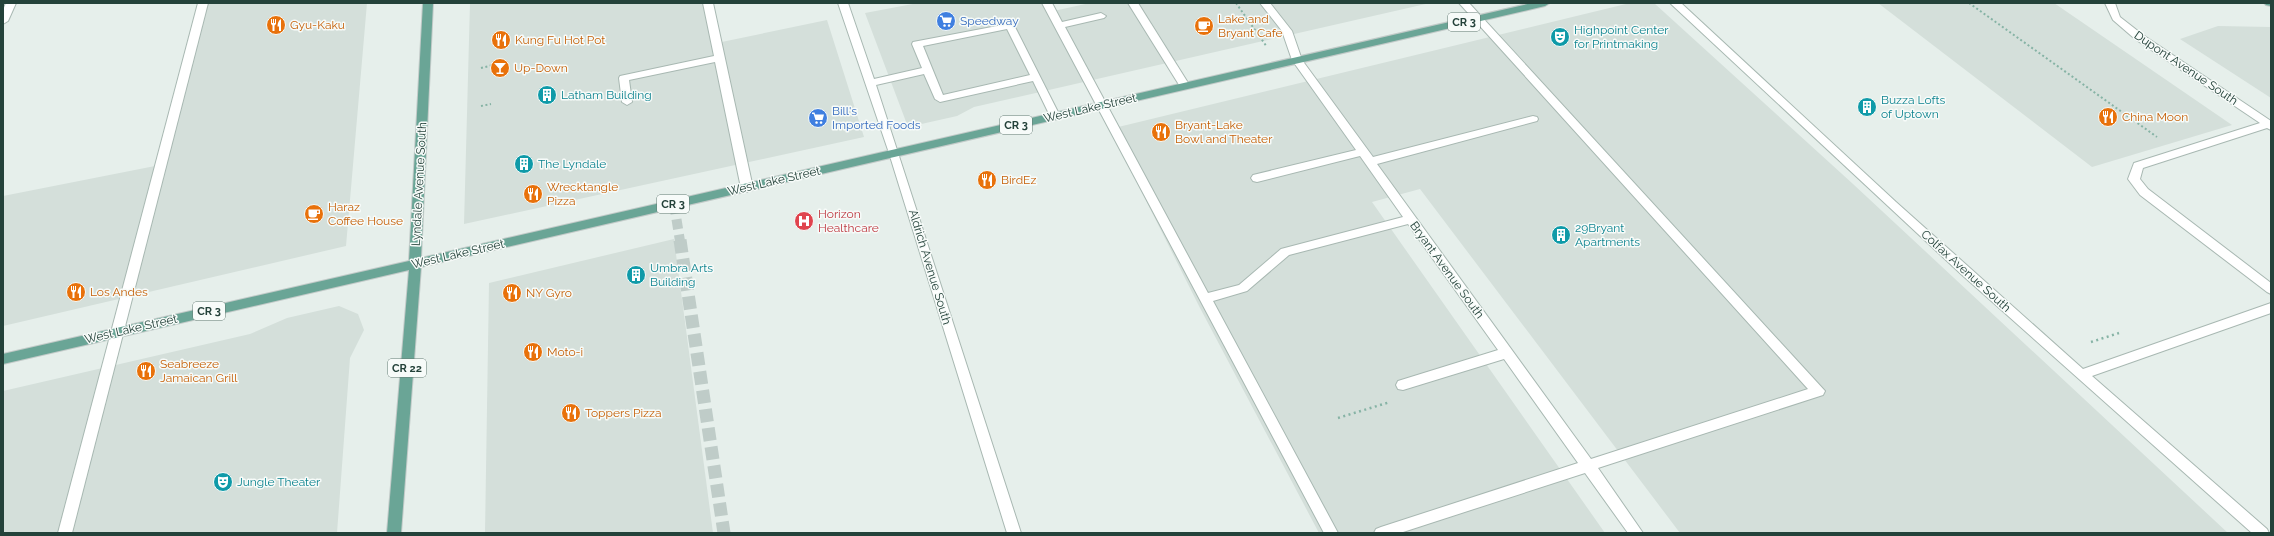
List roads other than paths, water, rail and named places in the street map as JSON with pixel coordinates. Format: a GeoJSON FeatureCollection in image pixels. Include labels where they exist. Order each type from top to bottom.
{"type":"FeatureCollection","features":[{"type":"Feature","properties":{"kind":"main road","name":"Lyndale Avenue South"},"geometry":{"type":"LineString","coordinates":[[394,533],[415,264],[428,3]]}},
{"type":"Feature","properties":{"kind":"main road","name":"West Lake Street"},"geometry":{"type":"LineString","coordinates":[[3,359],[1545,3]]}},
{"type":"Feature","properties":{"kind":"street"},"geometry":{"type":"LineString","coordinates":[[3,21],[11,3]]}},
{"type":"Feature","properties":{"kind":"street"},"geometry":{"type":"LineString","coordinates":[[65,533],[203,3]]}},
{"type":"Feature","properties":{"kind":"street"},"geometry":{"type":"LineString","coordinates":[[708,3],[747,188]]}},
{"type":"Feature","properties":{"kind":"street","name":"Aldrich Avenue South"},"geometry":{"type":"LineString","coordinates":[[843,3],[894,154],[1014,533]]}},
{"type":"Feature","properties":{"kind":"street"},"geometry":{"type":"LineString","coordinates":[[1047,3],[1331,533]]}},
{"type":"Feature","properties":{"kind":"street"},"geometry":{"type":"LineString","coordinates":[[1133,3],[1186,86]]}},
{"type":"Feature","properties":{"kind":"street","name":"Bryant Avenue South"},"geometry":{"type":"LineString","coordinates":[[1266,3],[1286,31],[1297,60],[1636,533]]}},
{"type":"Feature","properties":{"kind":"street"},"geometry":{"type":"LineString","coordinates":[[1381,533],[1818,391],[1464,3]]}},
{"type":"Feature","properties":{"kind":"street","name":"Colfax Avenue South"},"geometry":{"type":"LineString","coordinates":[[1675,3],[1816,136],[2081,375],[2262,533]]}},
{"type":"Feature","properties":{"kind":"street","name":"Dupont Avenue South"},"geometry":{"type":"LineString","coordinates":[[2110,3],[2116,18],[2139,37],[2270,125]]}},
{"type":"Feature","properties":{"kind":"street"},"geometry":{"type":"LineString","coordinates":[[1059,26],[1101,16]]}},
{"type":"Feature","properties":{"kind":"street"},"geometry":{"type":"LineString","coordinates":[[1036,77],[940,99],[917,44],[1010,25],[1036,77],[1055,116]]}},
{"type":"Feature","properties":{"kind":"street"},"geometry":{"type":"LineString","coordinates":[[627,102],[624,78],[720,58]]}},
{"type":"Feature","properties":{"kind":"street"},"geometry":{"type":"LineString","coordinates":[[870,83],[928,70]]}},
{"type":"Feature","properties":{"kind":"street"},"geometry":{"type":"LineString","coordinates":[[1257,178],[1366,157],[1533,118]]}},
{"type":"Feature","properties":{"kind":"street"},"geometry":{"type":"LineString","coordinates":[[2270,125],[2138,166],[2134,178],[2144,192],[2271,289]]}},
{"type":"Feature","properties":{"kind":"street"},"geometry":{"type":"LineString","coordinates":[[1205,298],[1243,288],[1285,252],[1410,219]]}},
{"type":"Feature","properties":{"kind":"street"},"geometry":{"type":"LineString","coordinates":[[2081,375],[2271,308]]}},
{"type":"Feature","properties":{"kind":"street"},"geometry":{"type":"LineString","coordinates":[[1403,385],[1506,353]]}},
{"type":"Feature","properties":{"kind":"tunnel"},"geometry":{"type":"LineString","coordinates":[[674,204],[680,241]]}},
{"type":"Feature","properties":{"kind":"tunnel"},"geometry":{"type":"LineString","coordinates":[[680,240],[724,533]]}},
{"type":"Feature","properties":{"kind":"place","name":"Speedway"},"geometry":{"type":"Point","coordinates":[946,21]}},
{"type":"Feature","properties":{"kind":"place","name":"Gyu-Kaku"},"geometry":{"type":"Point","coordinates":[276,25]}},
{"type":"Feature","properties":{"kind":"place","name":"Lake and Bryant Cafe"},"geometry":{"type":"Point","coordinates":[1204,26]}},
{"type":"Feature","properties":{"kind":"place","name":"Highpoint Center for Printmaking"},"geometry":{"type":"Point","coordinates":[1560,37]}},
{"type":"Feature","properties":{"kind":"place","name":"Kung Fu Hot Pot"},"geometry":{"type":"Point","coordinates":[501,40]}},
{"type":"Feature","properties":{"kind":"place","name":"Up-Down"},"geometry":{"type":"Point","coordinates":[500,68]}},
{"type":"Feature","properties":{"kind":"place","name":"Latham Building"},"geometry":{"type":"Point","coordinates":[547,95]}},
{"type":"Feature","properties":{"kind":"place","name":"Buzza Lofts of Uptown"},"geometry":{"type":"Point","coordinates":[1867,107]}},
{"type":"Feature","properties":{"kind":"place","name":"China Moon"},"geometry":{"type":"Point","coordinates":[2108,117]}},
{"type":"Feature","properties":{"kind":"place","name":"Bill's Imported Foods"},"geometry":{"type":"Point","coordinates":[818,118]}},
{"type":"Feature","properties":{"kind":"place","name":"Bryant-Lake Bowl and Theater"},"geometry":{"type":"Point","coordinates":[1161,132]}},
{"type":"Feature","properties":{"kind":"place","name":"The Lyndale"},"geometry":{"type":"Point","coordinates":[524,164]}},
{"type":"Feature","properties":{"kind":"place","name":"BirdEz"},"geometry":{"type":"Point","coordinates":[987,180]}},
{"type":"Feature","properties":{"kind":"place","name":"Wrecktangle Pizza"},"geometry":{"type":"Point","coordinates":[533,194]}},
{"type":"Feature","properties":{"kind":"place","name":"Haraz Coffee House"},"geometry":{"type":"Point","coordinates":[314,214]}},
{"type":"Feature","properties":{"kind":"place","name":"Horizon Healthcare"},"geometry":{"type":"Point","coordinates":[804,221]}},
{"type":"Feature","properties":{"kind":"place","name":"29Bryant Apartments"},"geometry":{"type":"Point","coordinates":[1561,235]}},
{"type":"Feature","properties":{"kind":"place","name":"Umbra Arts Building"},"geometry":{"type":"Point","coordinates":[636,275]}},
{"type":"Feature","properties":{"kind":"place","name":"Los Andes"},"geometry":{"type":"Point","coordinates":[76,292]}},
{"type":"Feature","properties":{"kind":"place","name":"NY Gyro"},"geometry":{"type":"Point","coordinates":[512,293]}},
{"type":"Feature","properties":{"kind":"place","name":"Moto-i"},"geometry":{"type":"Point","coordinates":[533,352]}},
{"type":"Feature","properties":{"kind":"place","name":"Seabreeze Jamaican Grill"},"geometry":{"type":"Point","coordinates":[146,371]}},
{"type":"Feature","properties":{"kind":"place","name":"Toppers Pizza"},"geometry":{"type":"Point","coordinates":[571,413]}},
{"type":"Feature","properties":{"kind":"place","name":"Jungle Theater"},"geometry":{"type":"Point","coordinates":[223,482]}}]}
